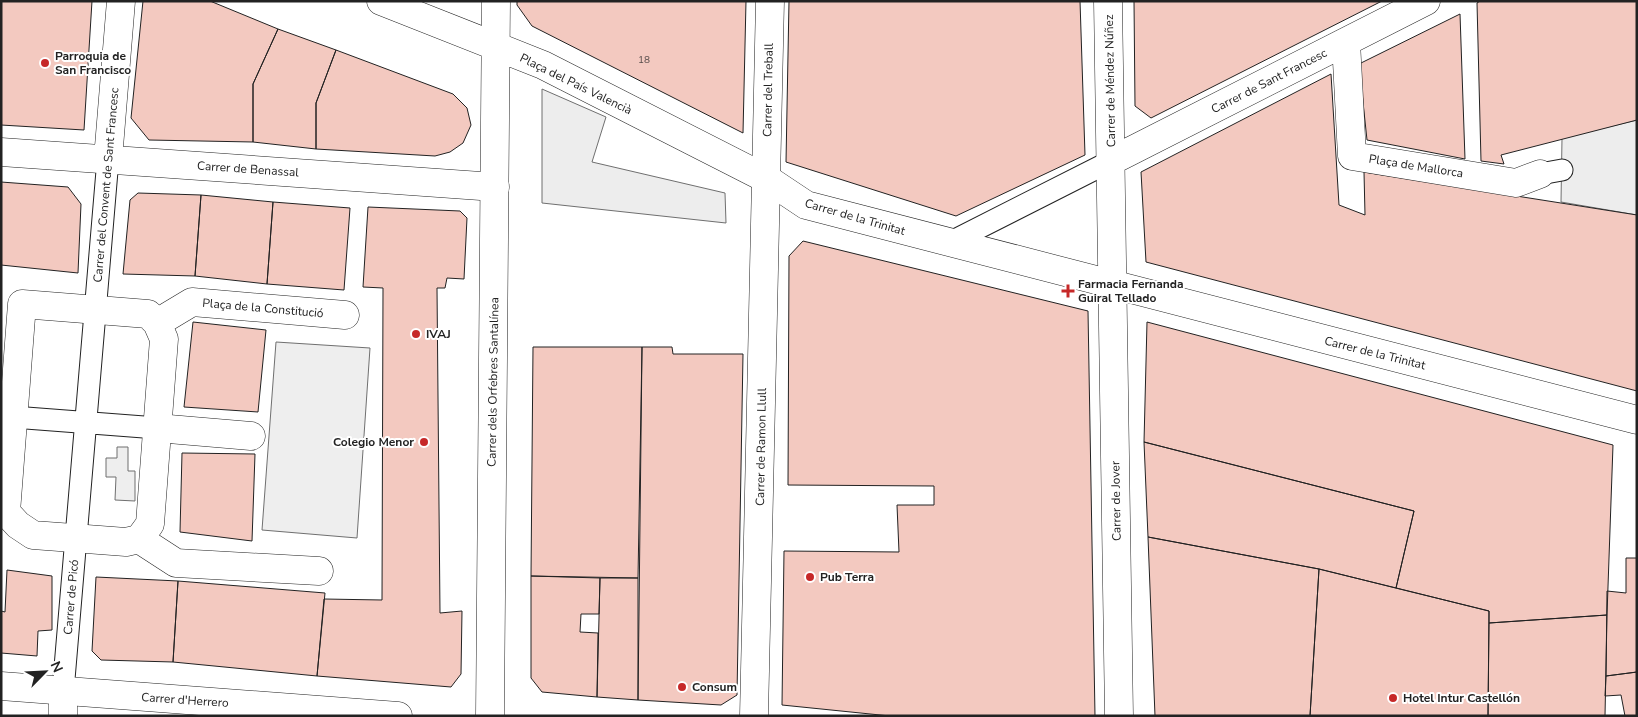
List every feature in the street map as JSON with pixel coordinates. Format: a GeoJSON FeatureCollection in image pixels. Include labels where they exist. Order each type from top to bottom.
{"type":"FeatureCollection","features":[{"type":"Feature","properties":{"kind":"street","name":"Carrer del Convent de Sant Francesc"},"geometry":{"type":"LineString","coordinates":[[95,310],[121,1]]}},
{"type":"Feature","properties":{"kind":"street","name":"Plaça del País Valencià"},"geometry":{"type":"LineString","coordinates":[[381,1],[543,65],[766,179]]}},
{"type":"Feature","properties":{"kind":"street","name":"Carrer dels Orfebres Santalínea"},"geometry":{"type":"LineString","coordinates":[[490,716],[496,1]]}},
{"type":"Feature","properties":{"kind":"street","name":"Carrer del Treball"},"geometry":{"type":"LineString","coordinates":[[766,179],[770,1]]}},
{"type":"Feature","properties":{"kind":"street","name":"Carrer de Méndez Núñez"},"geometry":{"type":"LineString","coordinates":[[1108,1],[1111,161]]}},
{"type":"Feature","properties":{"kind":"street","name":"Carrer de Sant Francesc"},"geometry":{"type":"LineString","coordinates":[[1111,161],[1426,1]]}},
{"type":"Feature","properties":{"kind":"street","name":"Plaça de Mallorca"},"geometry":{"type":"LineString","coordinates":[[1346,42],[1352,156],[1516,183],[1551,172]]}},
{"type":"Feature","properties":{"kind":"street","name":"Carrer de Benassal"},"geometry":{"type":"LineString","coordinates":[[1,152],[495,187]]}},
{"type":"Feature","properties":{"kind":"street"},"geometry":{"type":"LineString","coordinates":[[949,243],[1111,161],[1114,286]]}},
{"type":"Feature","properties":{"kind":"street","name":"Carrer de la Trinitat"},"geometry":{"type":"LineString","coordinates":[[766,179],[806,205],[1637,420]]}},
{"type":"Feature","properties":{"kind":"street","name":"Carrer de Ramon Llull"},"geometry":{"type":"LineString","coordinates":[[754,716],[766,179]]}},
{"type":"Feature","properties":{"kind":"street","name":"Carrer de Jover"},"geometry":{"type":"LineString","coordinates":[[1114,286],[1118,716]]}},
{"type":"Feature","properties":{"kind":"street"},"geometry":{"type":"LineString","coordinates":[[12,298],[95,310],[148,314],[157,323],[164,339],[150,524],[139,539],[126,542],[33,535],[18,525],[6,512],[7,416],[12,298]]}},
{"type":"Feature","properties":{"kind":"street","name":"Plaça de la Constitució"},"geometry":{"type":"LineString","coordinates":[[157,323],[192,302],[345,315]]}},
{"type":"Feature","properties":{"kind":"street"},"geometry":{"type":"LineString","coordinates":[[76,538],[95,310]]}},
{"type":"Feature","properties":{"kind":"street"},"geometry":{"type":"LineString","coordinates":[[7,416],[251,436]]}},
{"type":"Feature","properties":{"kind":"street","name":"Carrer de Picó"},"geometry":{"type":"LineString","coordinates":[[63,703],[76,538]]}},
{"type":"Feature","properties":{"kind":"street"},"geometry":{"type":"LineString","coordinates":[[139,539],[176,563],[319,571]]}},
{"type":"Feature","properties":{"kind":"street","name":"Carrer d'Herrero"},"geometry":{"type":"LineString","coordinates":[[1,686],[63,703],[398,716]]}},
{"type":"Feature","properties":{"kind":"shaded area"},"geometry":{"type":"Polygon","coordinates":[[[542,89],[606,117],[592,162],[725,193],[726,223],[542,203],[542,89]]]}},
{"type":"Feature","properties":{"kind":"shaded area"},"geometry":{"type":"Polygon","coordinates":[[[1637,120],[1637,215],[1561,202],[1562,138],[1637,120]]]}},
{"type":"Feature","properties":{"kind":"shaded area"},"geometry":{"type":"Polygon","coordinates":[[[276,342],[370,348],[357,538],[262,530],[276,342]]]}},
{"type":"Feature","properties":{"kind":"shaded area"},"geometry":{"type":"Polygon","coordinates":[[[117,447],[128,447],[128,471],[135,471],[135,501],[115,500],[116,477],[106,477],[106,458],[117,458],[117,447]]]}},
{"type":"Feature","properties":{"kind":"building","name":"Parroquia de San Francisco"},"geometry":{"type":"Polygon","coordinates":[[[1,1],[92,1],[84,130],[1,125],[1,1]]]}},
{"type":"Feature","properties":{"kind":"building"},"geometry":{"type":"Polygon","coordinates":[[[143,1],[210,1],[278,29],[253,84],[253,142],[149,140],[131,118],[143,1]]]}},
{"type":"Feature","properties":{"kind":"building"},"geometry":{"type":"Polygon","coordinates":[[[517,1],[746,1],[743,133],[532,26],[517,5],[517,1]]]}},
{"type":"Feature","properties":{"kind":"building"},"geometry":{"type":"Polygon","coordinates":[[[789,1],[1080,1],[1085,155],[956,216],[786,162],[789,1]]]}},
{"type":"Feature","properties":{"kind":"building"},"geometry":{"type":"Polygon","coordinates":[[[1134,1],[1382,1],[1151,118],[1135,106],[1134,1]]]}},
{"type":"Feature","properties":{"kind":"building"},"geometry":{"type":"Polygon","coordinates":[[[1480,1],[1637,1],[1637,120],[1501,155],[1504,164],[1481,161],[1477,3],[1480,1]]]}},
{"type":"Feature","properties":{"kind":"building"},"geometry":{"type":"Polygon","coordinates":[[[1460,14],[1465,159],[1367,140],[1359,64],[1460,14]]]}},
{"type":"Feature","properties":{"kind":"building"},"geometry":{"type":"Polygon","coordinates":[[[278,29],[336,50],[316,103],[316,149],[253,142],[253,84],[278,29]]]}},
{"type":"Feature","properties":{"kind":"building"},"geometry":{"type":"Polygon","coordinates":[[[336,50],[453,94],[467,108],[471,125],[463,143],[450,152],[435,156],[316,149],[316,103],[336,50]]]}},
{"type":"Feature","properties":{"kind":"building"},"geometry":{"type":"Polygon","coordinates":[[[1331,74],[1339,205],[1365,215],[1364,172],[1637,215],[1637,391],[1146,262],[1141,172],[1331,74]]]}},
{"type":"Feature","properties":{"kind":"building"},"geometry":{"type":"Polygon","coordinates":[[[1,182],[68,187],[81,204],[78,273],[1,265],[1,182]]]}},
{"type":"Feature","properties":{"kind":"building"},"geometry":{"type":"Polygon","coordinates":[[[138,193],[201,195],[195,276],[123,274],[130,200],[138,193]]]}},
{"type":"Feature","properties":{"kind":"building"},"geometry":{"type":"Polygon","coordinates":[[[201,195],[273,202],[267,284],[195,276],[201,195]]]}},
{"type":"Feature","properties":{"kind":"building"},"geometry":{"type":"Polygon","coordinates":[[[273,202],[350,208],[344,290],[267,284],[273,202]]]}},
{"type":"Feature","properties":{"kind":"building"},"geometry":{"type":"Polygon","coordinates":[[[368,207],[460,211],[467,218],[464,279],[447,278],[445,288],[437,288],[440,613],[462,611],[461,674],[451,687],[317,676],[324,599],[382,600],[383,288],[363,287],[368,207]]]}},
{"type":"Feature","properties":{"kind":"building"},"geometry":{"type":"Polygon","coordinates":[[[803,241],[1088,311],[1095,716],[890,716],[782,705],[784,551],[899,552],[897,505],[934,505],[934,486],[788,485],[789,256],[803,241]]]}},
{"type":"Feature","properties":{"kind":"building"},"geometry":{"type":"Polygon","coordinates":[[[193,322],[266,330],[258,412],[184,407],[193,322]]]}},
{"type":"Feature","properties":{"kind":"building"},"geometry":{"type":"Polygon","coordinates":[[[1147,322],[1613,445],[1607,615],[1489,623],[1489,611],[1396,588],[1414,511],[1144,442],[1147,322]]]}},
{"type":"Feature","properties":{"kind":"building"},"geometry":{"type":"Polygon","coordinates":[[[533,347],[642,347],[638,578],[531,576],[533,347]]]}},
{"type":"Feature","properties":{"kind":"building"},"geometry":{"type":"Polygon","coordinates":[[[642,347],[672,347],[673,354],[743,354],[737,695],[721,705],[638,700],[642,347]]]}},
{"type":"Feature","properties":{"kind":"building"},"geometry":{"type":"Polygon","coordinates":[[[1144,442],[1414,511],[1396,588],[1319,569],[1148,537],[1144,442]]]}},
{"type":"Feature","properties":{"kind":"building"},"geometry":{"type":"Polygon","coordinates":[[[182,453],[255,454],[252,541],[180,532],[182,453]]]}},
{"type":"Feature","properties":{"kind":"building"},"geometry":{"type":"Polygon","coordinates":[[[1148,537],[1319,569],[1310,716],[1155,716],[1148,537]]]}},
{"type":"Feature","properties":{"kind":"building"},"geometry":{"type":"Polygon","coordinates":[[[1626,558],[1637,558],[1637,672],[1606,676],[1607,591],[1626,593],[1626,558]]]}},
{"type":"Feature","properties":{"kind":"building"},"geometry":{"type":"Polygon","coordinates":[[[1319,569],[1489,611],[1488,716],[1310,716],[1319,569]]]}},
{"type":"Feature","properties":{"kind":"building"},"geometry":{"type":"Polygon","coordinates":[[[7,570],[52,576],[52,630],[38,631],[37,656],[1,653],[1,611],[5,612],[7,570]]]}},
{"type":"Feature","properties":{"kind":"building"},"geometry":{"type":"Polygon","coordinates":[[[531,576],[600,578],[599,614],[581,614],[580,632],[598,633],[597,697],[542,692],[531,678],[531,576]]]}},
{"type":"Feature","properties":{"kind":"building"},"geometry":{"type":"Polygon","coordinates":[[[96,577],[178,581],[173,662],[101,660],[92,651],[96,577]]]}},
{"type":"Feature","properties":{"kind":"building"},"geometry":{"type":"Polygon","coordinates":[[[600,578],[638,578],[638,700],[597,697],[600,578]]]}},
{"type":"Feature","properties":{"kind":"building"},"geometry":{"type":"Polygon","coordinates":[[[178,581],[325,593],[317,676],[173,662],[178,581]]]}},
{"type":"Feature","properties":{"kind":"building"},"geometry":{"type":"Polygon","coordinates":[[[1607,615],[1605,716],[1488,716],[1489,623],[1607,615]]]}},
{"type":"Feature","properties":{"kind":"building"},"geometry":{"type":"Polygon","coordinates":[[[1637,672],[1637,716],[1625,716],[1621,695],[1605,696],[1606,676],[1637,672]]]}},
{"type":"Feature","properties":{"kind":"place","name":"Parroquia de San Francisco"},"geometry":{"type":"Point","coordinates":[45,63]}},
{"type":"Feature","properties":{"kind":"place","name":"Farmacia Fernanda Guiral Tellado"},"geometry":{"type":"Point","coordinates":[1068,291]}},
{"type":"Feature","properties":{"kind":"place","name":"IVAJ"},"geometry":{"type":"Point","coordinates":[416,334]}},
{"type":"Feature","properties":{"kind":"place","name":"Colegio Menor"},"geometry":{"type":"Point","coordinates":[424,442]}},
{"type":"Feature","properties":{"kind":"place","name":"Pub Terra"},"geometry":{"type":"Point","coordinates":[810,577]}},
{"type":"Feature","properties":{"kind":"place","name":"Consum"},"geometry":{"type":"Point","coordinates":[682,687]}},
{"type":"Feature","properties":{"kind":"place","name":"Hotel Intur Castellón"},"geometry":{"type":"Point","coordinates":[1393,698]}}]}
